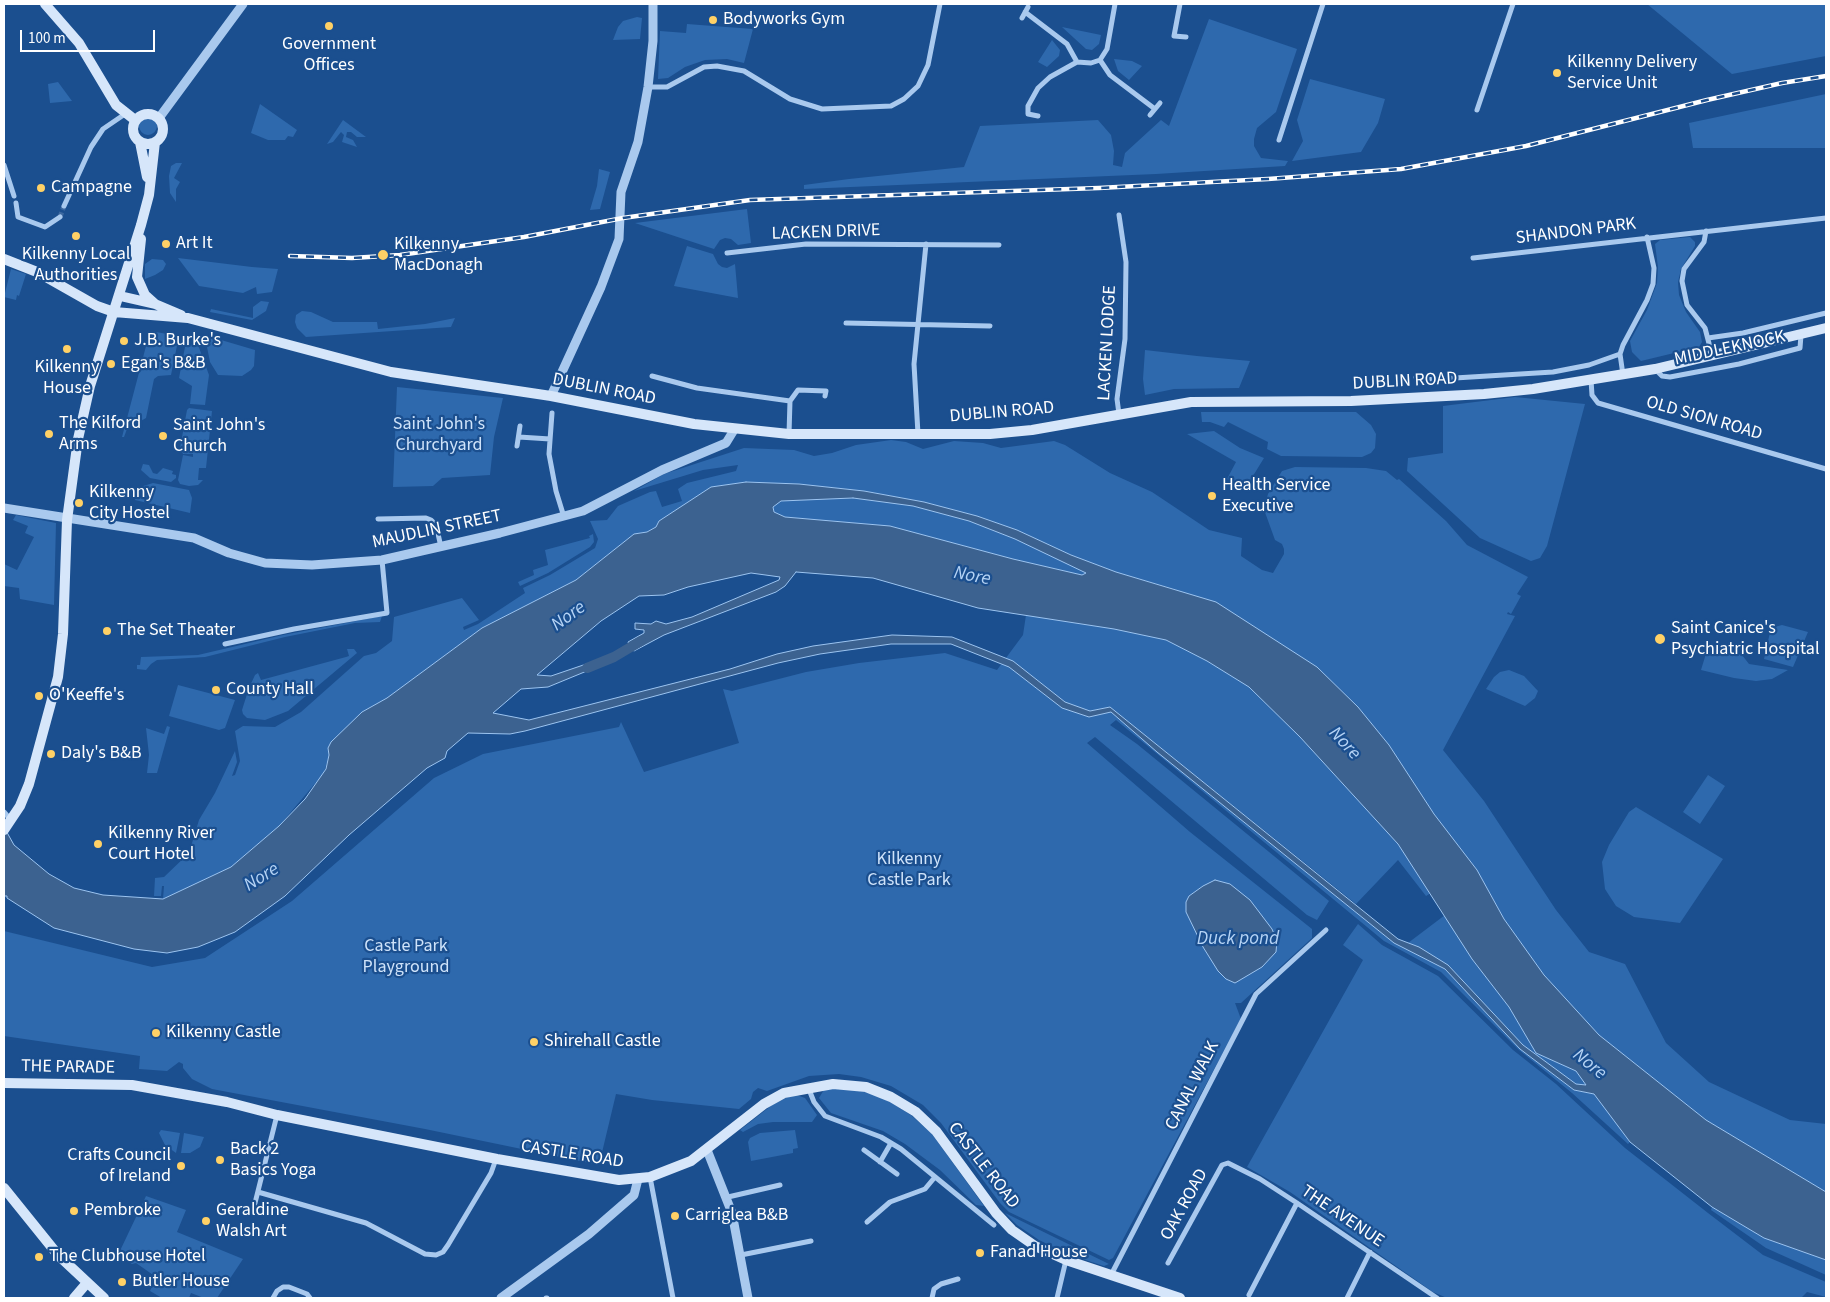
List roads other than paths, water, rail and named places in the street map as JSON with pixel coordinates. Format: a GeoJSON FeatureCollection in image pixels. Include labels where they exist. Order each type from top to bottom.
{"type":"FeatureCollection","features":[{"type":"Feature","properties":{"kind":"main road"},"geometry":{"type":"LineString","coordinates":[[45,4],[79,43],[116,105],[135,120]]}},
{"type":"Feature","properties":{"kind":"main road"},"geometry":{"type":"LineString","coordinates":[[6,822],[20,806],[30,784],[58,677],[63,634],[67,520],[78,438],[90,386],[142,225],[149,195],[156,142],[163,131],[159,118],[146,113],[135,120],[132,130],[140,142],[149,195]]}},
{"type":"Feature","properties":{"kind":"main road"},"geometry":{"type":"LineString","coordinates":[[140,142],[146,144],[156,142]]}},
{"type":"Feature","properties":{"kind":"main road"},"geometry":{"type":"LineString","coordinates":[[142,225],[137,277],[145,295],[155,304]]}},
{"type":"Feature","properties":{"kind":"main road","name":"DUBLIN ROAD"},"geometry":{"type":"LineString","coordinates":[[4,259],[37,272],[97,306],[114,312],[188,318]]}},
{"type":"Feature","properties":{"kind":"main road","name":"DUBLIN ROAD"},"geometry":{"type":"LineString","coordinates":[[120,296],[155,304],[188,318],[391,372],[552,396],[694,424],[734,430],[789,434],[1000,434],[1191,402],[1351,401],[1484,394],[1591,380],[1655,369],[1825,329]]}},
{"type":"Feature","properties":{"kind":"main road","name":"THE PARADE"},"geometry":{"type":"LineString","coordinates":[[4,1083],[132,1085]]}},
{"type":"Feature","properties":{"kind":"main road","name":"CASTLE ROAD"},"geometry":{"type":"LineString","coordinates":[[132,1085],[227,1102],[277,1115],[496,1159],[619,1180],[650,1177],[691,1161],[764,1104],[784,1092],[808,1086],[833,1084],[866,1087],[891,1097],[916,1112],[936,1131],[996,1213],[1012,1230],[1035,1246],[1066,1260],[1180,1298]]}},
{"type":"Feature","properties":{"kind":"main road"},"geometry":{"type":"LineString","coordinates":[[4,1188],[43,1238],[86,1284],[104,1298]]}},
{"type":"Feature","properties":{"kind":"main road"},"geometry":{"type":"LineString","coordinates":[[74,1298],[86,1284]]}},
{"type":"Feature","properties":{"kind":"street"},"geometry":{"type":"LineString","coordinates":[[552,396],[601,287],[619,238],[621,192],[638,142],[648,87],[653,41],[653,4]]}},
{"type":"Feature","properties":{"kind":"street"},"geometry":{"type":"LineString","coordinates":[[648,87],[667,87],[697,70],[717,66],[744,71],[790,99],[822,109],[891,106],[904,100],[918,86],[928,65],[940,4]]}},
{"type":"Feature","properties":{"kind":"street"},"geometry":{"type":"LineString","coordinates":[[1038,116],[1028,114],[1030,99],[1050,77],[1077,62],[1091,63],[1100,60],[1107,49],[1115,4]]}},
{"type":"Feature","properties":{"kind":"street"},"geometry":{"type":"LineString","coordinates":[[1180,4],[1174,36],[1186,37]]}},
{"type":"Feature","properties":{"kind":"street"},"geometry":{"type":"LineString","coordinates":[[1279,140],[1323,4]]}},
{"type":"Feature","properties":{"kind":"street"},"geometry":{"type":"LineString","coordinates":[[1477,110],[1513,4]]}},
{"type":"Feature","properties":{"kind":"street"},"geometry":{"type":"LineString","coordinates":[[159,118],[239,5]]}},
{"type":"Feature","properties":{"kind":"street"},"geometry":{"type":"LineString","coordinates":[[1025,12],[1068,44],[1077,62]]}},
{"type":"Feature","properties":{"kind":"street"},"geometry":{"type":"LineString","coordinates":[[1100,60],[1110,75],[1155,109]]}},
{"type":"Feature","properties":{"kind":"street"},"geometry":{"type":"LineString","coordinates":[[1150,115],[1160,103]]}},
{"type":"Feature","properties":{"kind":"street"},"geometry":{"type":"LineString","coordinates":[[64,206],[91,147],[104,129],[125,114]]}},
{"type":"Feature","properties":{"kind":"street"},"geometry":{"type":"LineString","coordinates":[[4,165],[14,196]]}},
{"type":"Feature","properties":{"kind":"street"},"geometry":{"type":"LineString","coordinates":[[16,203],[18,217],[45,227],[60,217]]}},
{"type":"Feature","properties":{"kind":"street","name":"LACKEN LODGE"},"geometry":{"type":"LineString","coordinates":[[1119,215],[1126,262],[1125,339],[1117,399],[1119,414]]}},
{"type":"Feature","properties":{"kind":"street"},"geometry":{"type":"LineString","coordinates":[[1647,238],[1826,218]]}},
{"type":"Feature","properties":{"kind":"street"},"geometry":{"type":"LineString","coordinates":[[1706,231],[1704,242],[1684,269],[1682,282],[1687,305],[1705,328],[1712,356]]}},
{"type":"Feature","properties":{"kind":"street","name":"SHANDON PARK"},"geometry":{"type":"LineString","coordinates":[[1472,258],[1647,238],[1654,268],[1653,284],[1620,354]]}},
{"type":"Feature","properties":{"kind":"street","name":"LACKEN DRIVE"},"geometry":{"type":"LineString","coordinates":[[728,253],[806,244],[999,245]]}},
{"type":"Feature","properties":{"kind":"street"},"geometry":{"type":"LineString","coordinates":[[918,435],[914,364],[926,244]]}},
{"type":"Feature","properties":{"kind":"street"},"geometry":{"type":"LineString","coordinates":[[1708,338],[1743,333],[1826,312]]}},
{"type":"Feature","properties":{"kind":"street"},"geometry":{"type":"LineString","coordinates":[[846,323],[990,326]]}},
{"type":"Feature","properties":{"kind":"street","name":"MIDDLEKNOCK"},"geometry":{"type":"LineString","coordinates":[[1655,369],[1662,376],[1670,377],[1739,364],[1800,348],[1801,335]]}},
{"type":"Feature","properties":{"kind":"street"},"geometry":{"type":"LineString","coordinates":[[1416,377],[1422,380],[1482,378],[1553,372],[1589,365],[1620,354],[1623,375]]}},
{"type":"Feature","properties":{"kind":"street"},"geometry":{"type":"LineString","coordinates":[[652,376],[696,388],[790,401]]}},
{"type":"Feature","properties":{"kind":"street","name":"OLD SION ROAD"},"geometry":{"type":"LineString","coordinates":[[1591,380],[1592,395],[1598,403],[1826,469]]}},
{"type":"Feature","properties":{"kind":"street"},"geometry":{"type":"LineString","coordinates":[[789,434],[790,401],[798,390],[826,391],[826,396]]}},
{"type":"Feature","properties":{"kind":"street"},"geometry":{"type":"LineString","coordinates":[[552,413],[549,454],[554,484],[564,517]]}},
{"type":"Feature","properties":{"kind":"street"},"geometry":{"type":"LineString","coordinates":[[517,446],[520,426]]}},
{"type":"Feature","properties":{"kind":"street","name":"MAUDLIN STREET"},"geometry":{"type":"LineString","coordinates":[[4,508],[67,520],[194,538],[229,553],[265,563],[312,565],[382,560],[583,511],[646,477],[726,443],[734,430]]}},
{"type":"Feature","properties":{"kind":"street"},"geometry":{"type":"LineString","coordinates":[[518,437],[550,439]]}},
{"type":"Feature","properties":{"kind":"street"},"geometry":{"type":"LineString","coordinates":[[378,519],[426,518],[432,520],[436,525],[441,547]]}},
{"type":"Feature","properties":{"kind":"street"},"geometry":{"type":"LineString","coordinates":[[225,644],[294,629],[388,613],[382,560]]}},
{"type":"Feature","properties":{"kind":"street","name":"CANAL WALK"},"geometry":{"type":"LineString","coordinates":[[1111,1275],[1256,994],[1326,930]]}},
{"type":"Feature","properties":{"kind":"street"},"geometry":{"type":"LineString","coordinates":[[808,1086],[814,1102],[825,1116],[839,1123],[863,1129],[891,1143],[994,1225]]}},
{"type":"Feature","properties":{"kind":"street"},"geometry":{"type":"LineString","coordinates":[[253,1211],[277,1115]]}},
{"type":"Feature","properties":{"kind":"street"},"geometry":{"type":"LineString","coordinates":[[880,1162],[891,1143]]}},
{"type":"Feature","properties":{"kind":"street"},"geometry":{"type":"LineString","coordinates":[[707,1150],[728,1198],[741,1255],[748,1298]]}},
{"type":"Feature","properties":{"kind":"street"},"geometry":{"type":"LineString","coordinates":[[864,1150],[896,1174]]}},
{"type":"Feature","properties":{"kind":"street"},"geometry":{"type":"LineString","coordinates":[[258,1192],[366,1223],[425,1254],[436,1255],[443,1252],[448,1246],[491,1173],[496,1159]]}},
{"type":"Feature","properties":{"kind":"street","name":"THE AVENUE"},"geometry":{"type":"LineString","coordinates":[[1228,1163],[1260,1179],[1297,1203],[1436,1298]]}},
{"type":"Feature","properties":{"kind":"street","name":"OAK ROAD"},"geometry":{"type":"LineString","coordinates":[[1168,1263],[1222,1165],[1228,1163]]}},
{"type":"Feature","properties":{"kind":"street"},"geometry":{"type":"LineString","coordinates":[[650,1177],[673,1298]]}},
{"type":"Feature","properties":{"kind":"street"},"geometry":{"type":"LineString","coordinates":[[867,1222],[890,1202],[924,1189],[935,1177]]}},
{"type":"Feature","properties":{"kind":"street"},"geometry":{"type":"LineString","coordinates":[[501,1298],[589,1234],[634,1194],[638,1179]]}},
{"type":"Feature","properties":{"kind":"street"},"geometry":{"type":"LineString","coordinates":[[728,1198],[780,1185]]}},
{"type":"Feature","properties":{"kind":"street"},"geometry":{"type":"LineString","coordinates":[[1249,1295],[1297,1203]]}},
{"type":"Feature","properties":{"kind":"street"},"geometry":{"type":"LineString","coordinates":[[741,1255],[811,1241]]}},
{"type":"Feature","properties":{"kind":"street"},"geometry":{"type":"LineString","coordinates":[[1347,1298],[1370,1252]]}},
{"type":"Feature","properties":{"kind":"street"},"geometry":{"type":"LineString","coordinates":[[1057,1298],[1066,1260]]}},
{"type":"Feature","properties":{"kind":"street"},"geometry":{"type":"LineString","coordinates":[[932,1298],[934,1290],[941,1284],[958,1279]]}},
{"type":"Feature","properties":{"kind":"street"},"geometry":{"type":"LineString","coordinates":[[273,1298],[277,1291],[283,1287],[289,1287],[307,1294],[310,1298]]}},
{"type":"Feature","properties":{"kind":"water","name":"Nore"},"geometry":{"type":"Polygon","coordinates":[[[746,482],[799,484],[864,491],[924,502],[977,516],[1017,530],[1071,555],[1116,572],[1216,602],[1317,667],[1358,707],[1389,745],[1434,814],[1477,870],[1504,919],[1544,975],[1599,1035],[1706,1120],[1826,1192],[1826,1260],[1764,1238],[1712,1207],[1630,1142],[1594,1094],[1574,1090],[1520,1049],[1445,969],[1394,943],[1157,752],[1111,712],[1089,717],[1062,708],[1009,667],[951,644],[891,644],[820,654],[778,663],[525,731],[510,734],[468,733],[447,751],[445,758],[427,768],[349,835],[285,896],[235,932],[198,947],[167,953],[134,949],[54,928],[7,898],[7,896],[4,896],[4,827],[14,845],[49,874],[74,888],[103,895],[163,899],[231,867],[279,826],[305,799],[326,769],[329,755],[328,748],[331,742],[362,712],[387,698],[482,628],[576,580],[634,534],[647,532],[656,527],[659,521],[711,487],[746,482]],[[853,498],[781,501],[773,507],[774,512],[785,517],[890,526],[1013,559],[1082,575],[1086,573],[1015,539],[969,521],[913,506],[853,498]],[[796,572],[785,586],[776,592],[664,635],[634,651],[630,648],[628,642],[644,633],[644,630],[635,629],[635,623],[651,624],[656,621],[666,624],[692,617],[779,580],[780,577],[751,573],[688,587],[664,595],[639,596],[601,621],[537,675],[551,676],[598,660],[599,666],[548,687],[521,689],[493,713],[529,720],[813,646],[892,635],[952,637],[1013,661],[1065,702],[1090,711],[1110,707],[1398,939],[1419,947],[1448,965],[1523,1045],[1576,1084],[1586,1085],[1576,1071],[1536,1053],[1509,1007],[1472,959],[1398,844],[1300,737],[1249,687],[1207,661],[1166,640],[1114,629],[978,608],[873,578],[796,572]]]}},
{"type":"Feature","properties":{"kind":"water","name":"Duck pond"},"geometry":{"type":"Polygon","coordinates":[[[1215,880],[1230,884],[1250,900],[1272,929],[1277,941],[1276,952],[1262,967],[1235,983],[1226,979],[1218,971],[1203,947],[1186,912],[1186,902],[1189,896],[1215,880]]]}},
{"type":"Feature","properties":{"kind":"waterway"},"geometry":{"type":"LineString","coordinates":[[587,668],[614,657],[641,641]]}},
{"type":"Feature","properties":{"kind":"tunnel"},"geometry":{"type":"LineString","coordinates":[[60,217],[64,206]]}},
{"type":"Feature","properties":{"kind":"railway"},"geometry":{"type":"LineString","coordinates":[[290,256],[352,258],[400,255],[524,237],[623,218],[750,200],[1099,188],[1268,179],[1401,169],[1526,146],[1707,100],[1782,83],[1826,76]]}},
{"type":"Feature","properties":{"kind":"place","name":"Bodyworks Gym"},"geometry":{"type":"Point","coordinates":[713,20]}},
{"type":"Feature","properties":{"kind":"place","name":"Government Offices"},"geometry":{"type":"Point","coordinates":[329,26]}},
{"type":"Feature","properties":{"kind":"place","name":"Kilkenny Delivery Service Unit"},"geometry":{"type":"Point","coordinates":[1557,73]}},
{"type":"Feature","properties":{"kind":"place","name":"Campagne"},"geometry":{"type":"Point","coordinates":[41,188]}},
{"type":"Feature","properties":{"kind":"place","name":"Kilkenny Local Authorities"},"geometry":{"type":"Point","coordinates":[76,236]}},
{"type":"Feature","properties":{"kind":"place","name":"Art It"},"geometry":{"type":"Point","coordinates":[166,244]}},
{"type":"Feature","properties":{"kind":"place","name":"Kilkenny MacDonagh"},"geometry":{"type":"Point","coordinates":[383,255]}},
{"type":"Feature","properties":{"kind":"place","name":"J.B. Burke's"},"geometry":{"type":"Point","coordinates":[124,341]}},
{"type":"Feature","properties":{"kind":"place","name":"Kilkenny House"},"geometry":{"type":"Point","coordinates":[67,349]}},
{"type":"Feature","properties":{"kind":"place","name":"Egan's B&B"},"geometry":{"type":"Point","coordinates":[111,364]}},
{"type":"Feature","properties":{"kind":"place","name":"The Kilford Arms"},"geometry":{"type":"Point","coordinates":[49,434]}},
{"type":"Feature","properties":{"kind":"place","name":"Saint John's Church"},"geometry":{"type":"Point","coordinates":[163,436]}},
{"type":"Feature","properties":{"kind":"place","name":"Health Service Executive"},"geometry":{"type":"Point","coordinates":[1212,496]}},
{"type":"Feature","properties":{"kind":"place","name":"Kilkenny City Hostel"},"geometry":{"type":"Point","coordinates":[79,503]}},
{"type":"Feature","properties":{"kind":"place","name":"The Set Theater"},"geometry":{"type":"Point","coordinates":[107,631]}},
{"type":"Feature","properties":{"kind":"place","name":"Saint Canice's Psychiatric Hospital"},"geometry":{"type":"Point","coordinates":[1660,639]}},
{"type":"Feature","properties":{"kind":"place","name":"County Hall"},"geometry":{"type":"Point","coordinates":[216,690]}},
{"type":"Feature","properties":{"kind":"place","name":"O'Keeffe's"},"geometry":{"type":"Point","coordinates":[39,696]}},
{"type":"Feature","properties":{"kind":"place","name":"Daly's B&B"},"geometry":{"type":"Point","coordinates":[51,754]}},
{"type":"Feature","properties":{"kind":"place","name":"Kilkenny River Court Hotel"},"geometry":{"type":"Point","coordinates":[98,844]}},
{"type":"Feature","properties":{"kind":"place","name":"Kilkenny Castle"},"geometry":{"type":"Point","coordinates":[156,1033]}},
{"type":"Feature","properties":{"kind":"place","name":"Shirehall Castle"},"geometry":{"type":"Point","coordinates":[534,1042]}},
{"type":"Feature","properties":{"kind":"place","name":"Back 2 Basics Yoga"},"geometry":{"type":"Point","coordinates":[220,1160]}},
{"type":"Feature","properties":{"kind":"place","name":"Crafts Council of Ireland"},"geometry":{"type":"Point","coordinates":[181,1166]}},
{"type":"Feature","properties":{"kind":"place","name":"Pembroke"},"geometry":{"type":"Point","coordinates":[74,1211]}},
{"type":"Feature","properties":{"kind":"place","name":"Carriglea B&B"},"geometry":{"type":"Point","coordinates":[675,1216]}},
{"type":"Feature","properties":{"kind":"place","name":"Geraldine Walsh Art"},"geometry":{"type":"Point","coordinates":[206,1221]}},
{"type":"Feature","properties":{"kind":"place","name":"Fanad House"},"geometry":{"type":"Point","coordinates":[980,1253]}},
{"type":"Feature","properties":{"kind":"place","name":"The Clubhouse Hotel"},"geometry":{"type":"Point","coordinates":[39,1257]}},
{"type":"Feature","properties":{"kind":"place","name":"Butler House"},"geometry":{"type":"Point","coordinates":[122,1282]}},
{"type":"Feature","properties":{"kind":"park label","name":"Saint John's Churchyard"},"geometry":{"type":"Point","coordinates":[439,435]}},
{"type":"Feature","properties":{"kind":"park label","name":"Kilkenny Castle Park"},"geometry":{"type":"Point","coordinates":[909,870]}},
{"type":"Feature","properties":{"kind":"park label","name":"Castle Park Playground"},"geometry":{"type":"Point","coordinates":[406,958]}}]}
